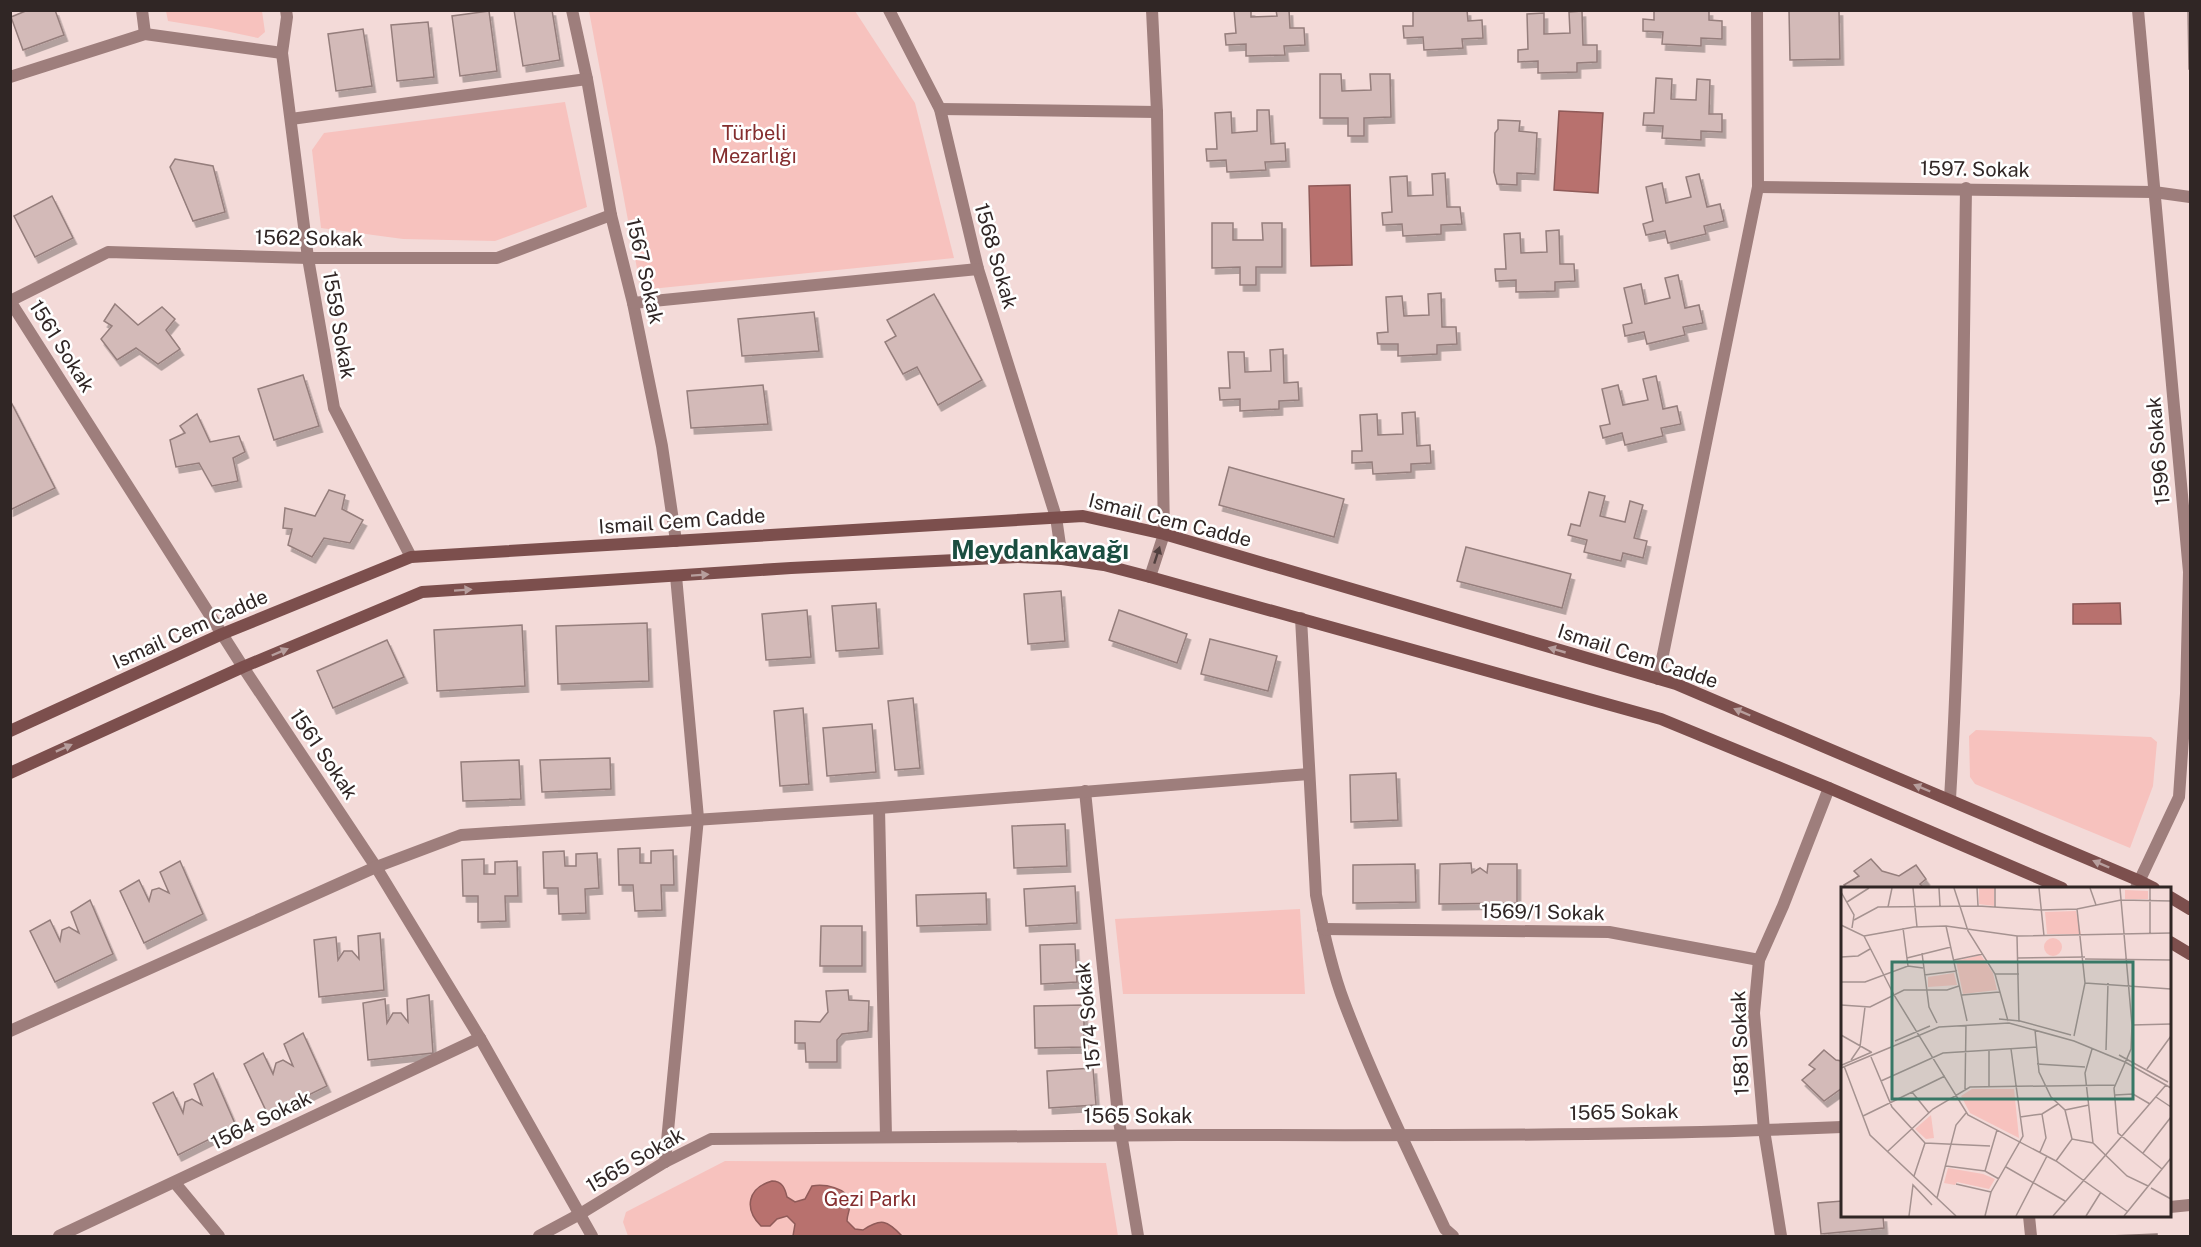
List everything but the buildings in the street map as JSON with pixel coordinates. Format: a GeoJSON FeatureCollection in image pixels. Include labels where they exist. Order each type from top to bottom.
{"type":"FeatureCollection","features":[{"type":"Feature","properties":{"kind":"main road","name":"Ismail Cem Cadde"},"geometry":{"type":"LineString","coordinates":[[10,731],[222,634],[411,557],[1083,516],[1164,534],[1687,689],[1950,800],[2138,885]]}},
{"type":"Feature","properties":{"kind":"main road"},"geometry":{"type":"LineString","coordinates":[[10,773],[243,667],[422,592],[791,568],[1018,557],[1062,559],[1104,565],[1150,577],[1661,718],[2060,887]]}},
{"type":"Feature","properties":{"kind":"main road"},"geometry":{"type":"LineString","coordinates":[[2171,898],[2190,909]]}},
{"type":"Feature","properties":{"kind":"main road"},"geometry":{"type":"LineString","coordinates":[[2171,943],[2190,954]]}},
{"type":"Feature","properties":{"kind":"street"},"geometry":{"type":"LineString","coordinates":[[142,10],[145,34]]}},
{"type":"Feature","properties":{"kind":"street","name":"1559 Sokak"},"geometry":{"type":"LineString","coordinates":[[286,10],[282,53],[308,258],[334,408],[411,557]]}},
{"type":"Feature","properties":{"kind":"street","name":"1567 Sokak"},"geometry":{"type":"LineString","coordinates":[[572,10],[587,79],[611,216],[633,303],[662,446],[676,541]]}},
{"type":"Feature","properties":{"kind":"street","name":"1568 Sokak"},"geometry":{"type":"LineString","coordinates":[[889,10],[940,109],[978,269],[1056,517],[1062,559]]}},
{"type":"Feature","properties":{"kind":"street"},"geometry":{"type":"LineString","coordinates":[[1150,577],[1164,534],[1157,112],[1152,10]]}},
{"type":"Feature","properties":{"kind":"street"},"geometry":{"type":"LineString","coordinates":[[1658,679],[1758,187],[1757,10]]}},
{"type":"Feature","properties":{"kind":"street","name":"1596 Sokak"},"geometry":{"type":"LineString","coordinates":[[2138,10],[2190,572],[2186,694],[2179,797],[2138,885]]}},
{"type":"Feature","properties":{"kind":"street"},"geometry":{"type":"LineString","coordinates":[[10,77],[145,34],[282,53]]}},
{"type":"Feature","properties":{"kind":"street"},"geometry":{"type":"LineString","coordinates":[[291,119],[587,79]]}},
{"type":"Feature","properties":{"kind":"street"},"geometry":{"type":"LineString","coordinates":[[940,109],[1157,112]]}},
{"type":"Feature","properties":{"kind":"street","name":"1597. Sokak"},"geometry":{"type":"LineString","coordinates":[[1758,187],[2154,192],[2190,197]]}},
{"type":"Feature","properties":{"kind":"street"},"geometry":{"type":"LineString","coordinates":[[1950,800],[1961,505],[1966,188]]}},
{"type":"Feature","properties":{"kind":"street","name":"1562 Sokak"},"geometry":{"type":"LineString","coordinates":[[10,301],[108,252],[308,258],[497,258],[611,216]]}},
{"type":"Feature","properties":{"kind":"street"},"geometry":{"type":"LineString","coordinates":[[633,303],[978,269]]}},
{"type":"Feature","properties":{"kind":"street","name":"1561 Sokak"},"geometry":{"type":"LineString","coordinates":[[10,301],[243,667],[376,867],[480,1038],[592,1236]]}},
{"type":"Feature","properties":{"kind":"street"},"geometry":{"type":"LineString","coordinates":[[665,1162],[698,818],[676,576]]}},
{"type":"Feature","properties":{"kind":"street"},"geometry":{"type":"LineString","coordinates":[[1301,618],[1316,895],[1323,929],[1343,1000],[1445,1229],[1453,1236]]}},
{"type":"Feature","properties":{"kind":"street"},"geometry":{"type":"LineString","coordinates":[[10,1031],[376,867],[461,835],[879,807],[1309,774]]}},
{"type":"Feature","properties":{"kind":"street","name":"1581 Sokak"},"geometry":{"type":"LineString","coordinates":[[1781,1236],[1764,1130],[1754,1012],[1759,960],[1783,906],[1829,788]]}},
{"type":"Feature","properties":{"kind":"street","name":"1574 Sokak"},"geometry":{"type":"LineString","coordinates":[[1085,791],[1121,1135],[1138,1236]]}},
{"type":"Feature","properties":{"kind":"street"},"geometry":{"type":"LineString","coordinates":[[879,807],[886,1137]]}},
{"type":"Feature","properties":{"kind":"street","name":"1569/1 Sokak"},"geometry":{"type":"LineString","coordinates":[[1323,929],[1609,932],[1759,960]]}},
{"type":"Feature","properties":{"kind":"street","name":"1564 Sokak"},"geometry":{"type":"LineString","coordinates":[[59,1236],[480,1038]]}},
{"type":"Feature","properties":{"kind":"street","name":"1565 Sokak"},"geometry":{"type":"LineString","coordinates":[[539,1236],[665,1162],[711,1139],[1401,1134],[1841,1127]]}},
{"type":"Feature","properties":{"kind":"street"},"geometry":{"type":"LineString","coordinates":[[175,1183],[219,1236]]}},
{"type":"Feature","properties":{"kind":"street"},"geometry":{"type":"LineString","coordinates":[[2171,1206],[2190,1205]]}},
{"type":"Feature","properties":{"kind":"street"},"geometry":{"type":"LineString","coordinates":[[2029,1217],[2031,1236]]}},
{"type":"Feature","properties":{"kind":"green space"},"geometry":{"type":"Polygon","coordinates":[[[166,11],[262,11],[265,32],[258,38],[168,21],[166,11]]]}},
{"type":"Feature","properties":{"kind":"green space","name":"Türbeli Mezarlığı"},"geometry":{"type":"Polygon","coordinates":[[[589,11],[855,11],[915,103],[954,258],[641,290],[589,11]]]}},
{"type":"Feature","properties":{"kind":"green space"},"geometry":{"type":"Polygon","coordinates":[[[565,102],[587,207],[495,241],[403,239],[321,228],[312,150],[324,133],[565,102]]]}},
{"type":"Feature","properties":{"kind":"green space"},"geometry":{"type":"Polygon","coordinates":[[[1976,730],[2151,737],[2157,742],[2153,786],[2130,848],[1975,784],[1970,777],[1969,736],[1976,730]]]}},
{"type":"Feature","properties":{"kind":"green space"},"geometry":{"type":"Polygon","coordinates":[[[1300,909],[1305,994],[1123,994],[1115,919],[1300,909]]]}},
{"type":"Feature","properties":{"kind":"green space","name":"Gezi Parkı"},"geometry":{"type":"Polygon","coordinates":[[[725,1161],[1106,1163],[1118,1236],[628,1236],[623,1222],[626,1212],[725,1161]]]}},
{"type":"Feature","properties":{"kind":"shaded area"},"geometry":{"type":"Polygon","coordinates":[[[1559,111],[1603,113],[1598,193],[1554,190],[1559,111]]]}},
{"type":"Feature","properties":{"kind":"shaded area"},"geometry":{"type":"Polygon","coordinates":[[[1350,185],[1352,265],[1311,266],[1309,186],[1350,185]]]}},
{"type":"Feature","properties":{"kind":"shaded area"},"geometry":{"type":"Polygon","coordinates":[[[2120,603],[2121,624],[2073,624],[2073,604],[2120,603]]]}},
{"type":"Feature","properties":{"kind":"shaded area"},"geometry":{"type":"Polygon","coordinates":[[[772,1181],[781,1184],[787,1197],[795,1202],[805,1199],[812,1186],[829,1186],[840,1190],[850,1202],[847,1221],[855,1229],[863,1230],[884,1222],[902,1236],[793,1236],[795,1224],[787,1216],[777,1219],[770,1226],[761,1226],[752,1213],[751,1200],[757,1189],[772,1181]]]}},
{"type":"Feature","properties":{"kind":"district","name":"Meydankavağı"},"geometry":{"type":"Point","coordinates":[1040,550]}}]}
